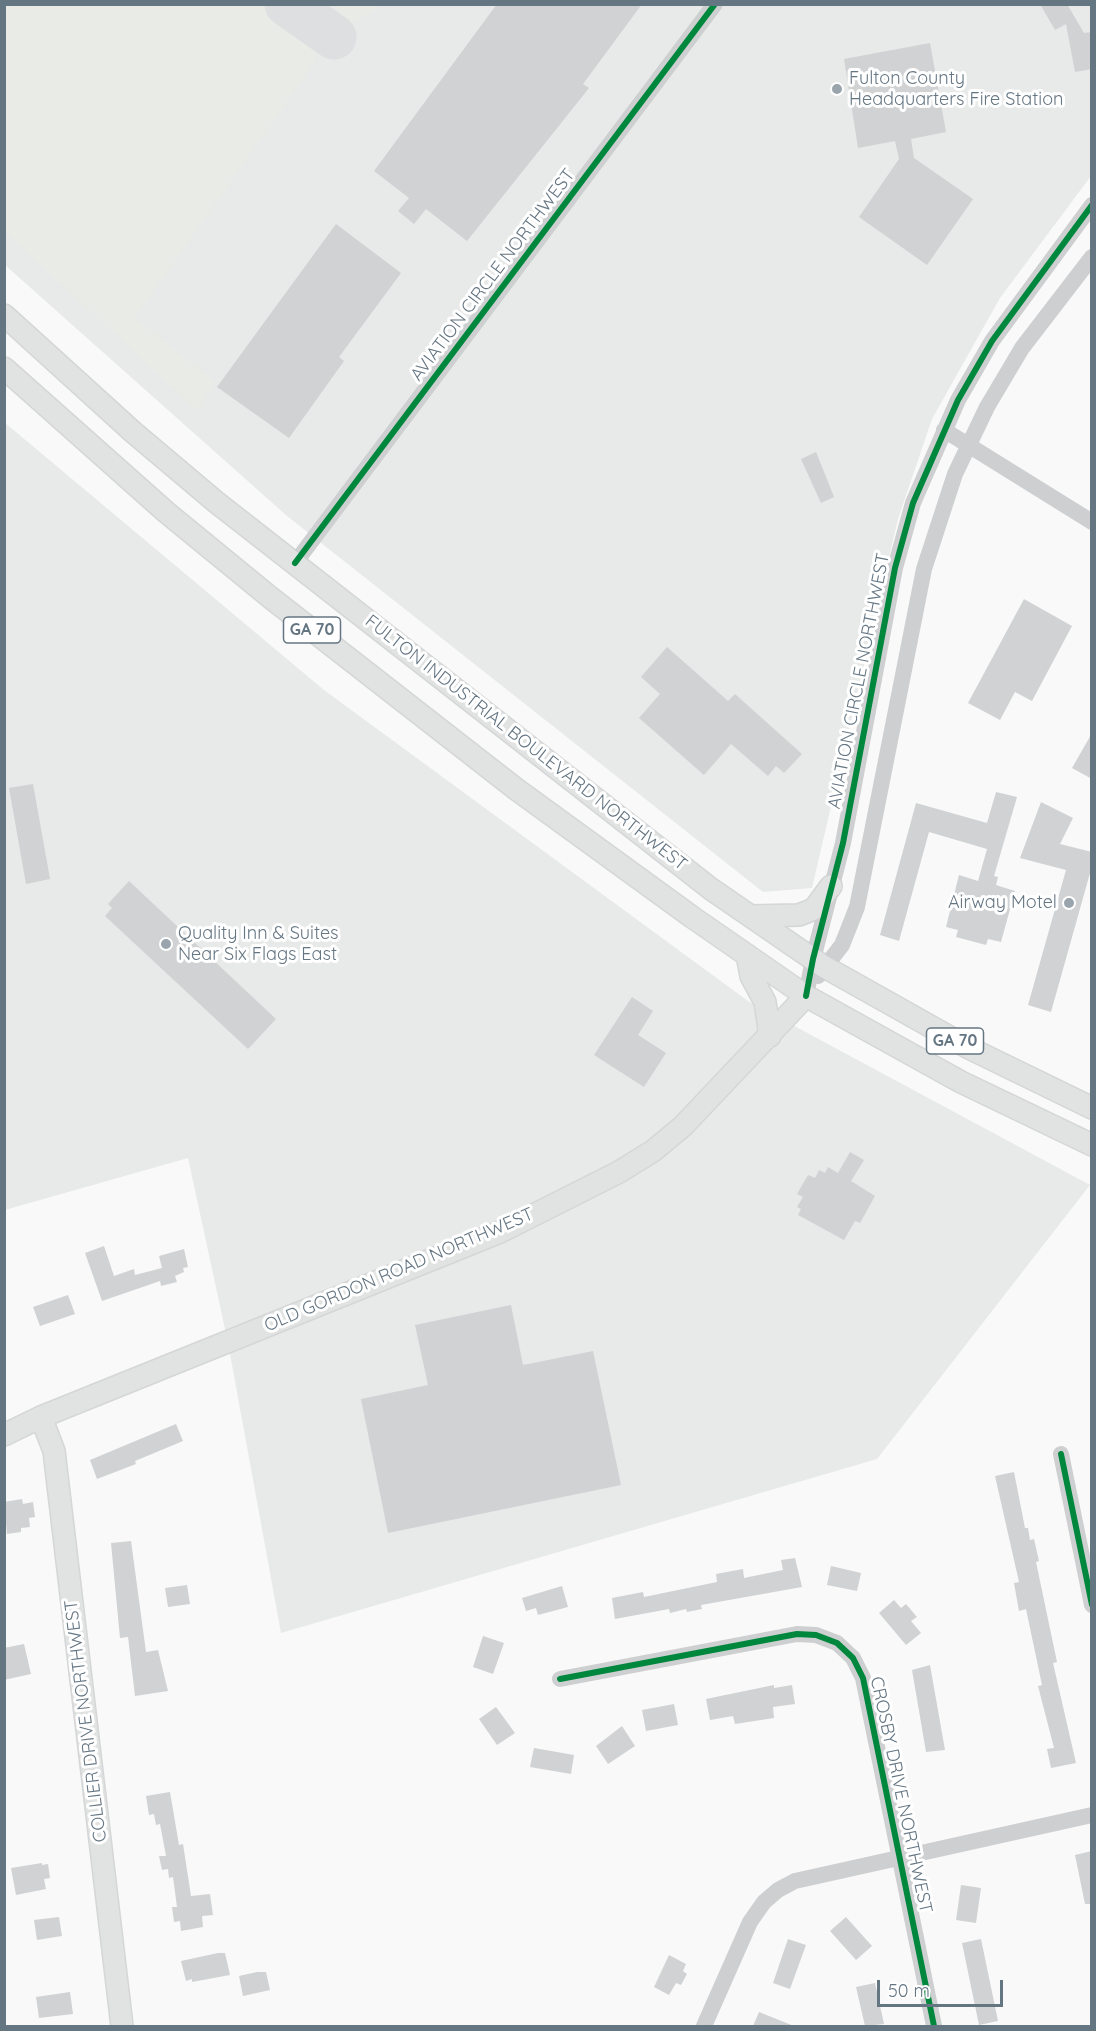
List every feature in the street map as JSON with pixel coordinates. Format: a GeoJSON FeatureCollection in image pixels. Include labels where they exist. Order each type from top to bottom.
{"type":"FeatureCollection","features":[{"type":"Feature","properties":{"kind":"main road","name":"FULTON INDUSTRIAL BOULEVARD NORTHWEST"},"geometry":{"type":"LineString","coordinates":[[4,315],[133,432],[295,563],[702,882],[818,962],[969,1048],[1092,1107]]}},
{"type":"Feature","properties":{"kind":"main road","name":"FULTON INDUSTRIAL BOULEVARD NORTHWEST"},"geometry":{"type":"LineString","coordinates":[[4,368],[166,512],[271,598],[563,825],[806,996],[961,1082],[1092,1145]]}},
{"type":"Feature","properties":{"kind":"main road"},"geometry":{"type":"LineString","coordinates":[[751,916],[799,915],[814,909],[831,886]]}},
{"type":"Feature","properties":{"kind":"main road"},"geometry":{"type":"LineString","coordinates":[[747,955],[751,976],[765,1002],[770,1036]]}},
{"type":"Feature","properties":{"kind":"main road","name":"OLD GORDON ROAD NORTHWEST"},"geometry":{"type":"LineString","coordinates":[[4,1435],[41,1416],[500,1232],[620,1172],[653,1151],[682,1126],[806,996]]}},
{"type":"Feature","properties":{"kind":"main road","name":"COLLIER DRIVE NORTHWEST"},"geometry":{"type":"LineString","coordinates":[[41,1416],[54,1451],[122,2026]]}},
{"type":"Feature","properties":{"kind":"street","name":"AVIATION CIRCLE NORTHWEST"},"geometry":{"type":"LineString","coordinates":[[295,563],[715,4]]}},
{"type":"Feature","properties":{"kind":"street","name":"AVIATION CIRCLE NORTHWEST"},"geometry":{"type":"LineString","coordinates":[[806,996],[818,962],[831,886],[875,685],[894,568],[913,503],[944,430],[992,341],[1092,205]]}},
{"type":"Feature","properties":{"kind":"street","name":"AVIATION CIRCLE NORTHWEST"},"geometry":{"type":"LineString","coordinates":[[818,962],[842,945],[856,907],[924,569],[940,516],[968,444],[1022,348],[1092,256]]}},
{"type":"Feature","properties":{"kind":"street"},"geometry":{"type":"LineString","coordinates":[[944,430],[1092,522]]}},
{"type":"Feature","properties":{"kind":"street"},"geometry":{"type":"LineString","coordinates":[[1061,1454],[1088,1570],[1092,1605]]}},
{"type":"Feature","properties":{"kind":"street","name":"CROSBY DRIVE NORTHWEST"},"geometry":{"type":"LineString","coordinates":[[560,1679],[797,1634],[816,1635],[837,1643],[853,1658],[863,1678],[934,2026]]}},
{"type":"Feature","properties":{"kind":"street"},"geometry":{"type":"LineString","coordinates":[[704,2026],[750,1922],[764,1902],[778,1890],[795,1881],[1092,1815]]}},
{"type":"Feature","properties":{"kind":"shaded area"},"geometry":{"type":"Polygon","coordinates":[[[382,4],[355,22],[345,22],[339,16],[336,5],[382,4]]]}},
{"type":"Feature","properties":{"kind":"shaded area"},"geometry":{"type":"Polygon","coordinates":[[[4,5],[263,5],[312,43],[316,52],[315,62],[135,318],[215,382],[198,411],[5,232],[4,5]]]}},
{"type":"Feature","properties":{"kind":"shaded area"},"geometry":{"type":"Polygon","coordinates":[[[5,5],[1091,5],[1091,176],[1000,298],[932,419],[898,519],[812,888],[763,892],[287,516],[5,265],[5,5]]]}},
{"type":"Feature","properties":{"kind":"shaded area"},"geometry":{"type":"Polygon","coordinates":[[[4,422],[324,690],[748,1001],[1090,1185],[877,1459],[281,1633],[228,1343],[188,1158],[5,1210],[4,422]]]}},
{"type":"Feature","properties":{"kind":"building"},"geometry":{"type":"Polygon","coordinates":[[[497,4],[642,4],[583,84],[589,88],[467,241],[426,209],[414,224],[398,211],[409,198],[374,171],[497,4]]]}},
{"type":"Feature","properties":{"kind":"building"},"geometry":{"type":"Polygon","coordinates":[[[1040,4],[1067,4],[1084,33],[1092,32],[1092,69],[1075,72],[1066,24],[1055,30],[1040,4]]]}},
{"type":"Feature","properties":{"kind":"building"},"geometry":{"type":"Polygon","coordinates":[[[930,43],[946,132],[911,139],[914,158],[973,199],[927,265],[859,217],[899,159],[895,141],[858,148],[844,59],[930,43]]]}},
{"type":"Feature","properties":{"kind":"building"},"geometry":{"type":"Polygon","coordinates":[[[336,224],[401,273],[339,357],[344,361],[289,438],[217,387],[336,224]]]}},
{"type":"Feature","properties":{"kind":"building"},"geometry":{"type":"Polygon","coordinates":[[[816,452],[834,497],[821,503],[801,459],[816,452]]]}},
{"type":"Feature","properties":{"kind":"building"},"geometry":{"type":"Polygon","coordinates":[[[1024,599],[1072,626],[1032,701],[1015,692],[1000,720],[968,703],[1024,599]]]}},
{"type":"Feature","properties":{"kind":"building"},"geometry":{"type":"Polygon","coordinates":[[[667,647],[728,701],[735,694],[802,754],[784,773],[776,766],[768,776],[731,744],[704,775],[639,718],[660,694],[641,677],[667,647]]]}},
{"type":"Feature","properties":{"kind":"building"},"geometry":{"type":"Polygon","coordinates":[[[1092,733],[1092,779],[1072,768],[1092,733]]]}},
{"type":"Feature","properties":{"kind":"building"},"geometry":{"type":"Polygon","coordinates":[[[33,784],[50,879],[26,884],[9,788],[33,784]]]}},
{"type":"Feature","properties":{"kind":"building"},"geometry":{"type":"Polygon","coordinates":[[[996,792],[1017,797],[994,876],[998,877],[996,885],[1015,891],[1001,942],[988,939],[986,945],[956,937],[958,930],[946,927],[959,875],[978,881],[987,849],[929,832],[899,941],[880,935],[916,803],[987,823],[996,792]]]}},
{"type":"Feature","properties":{"kind":"building"},"geometry":{"type":"Polygon","coordinates":[[[1041,802],[1073,818],[1060,844],[1092,852],[1092,866],[1051,1012],[1028,1005],[1066,870],[1020,858],[1041,802]]]}},
{"type":"Feature","properties":{"kind":"building","name":"Quality Inn & Suites Near Six Flags East"},"geometry":{"type":"Polygon","coordinates":[[[129,881],[276,1019],[248,1049],[105,916],[112,908],[108,904],[129,881]]]}},
{"type":"Feature","properties":{"kind":"building"},"geometry":{"type":"Polygon","coordinates":[[[632,997],[653,1011],[638,1035],[666,1053],[644,1087],[594,1055],[632,997]]]}},
{"type":"Feature","properties":{"kind":"building"},"geometry":{"type":"Polygon","coordinates":[[[850,1152],[864,1160],[851,1181],[875,1196],[860,1223],[855,1221],[844,1240],[798,1215],[801,1209],[797,1207],[803,1197],[797,1194],[808,1175],[815,1178],[819,1170],[825,1173],[828,1167],[838,1173],[850,1152]]]}},
{"type":"Feature","properties":{"kind":"building"},"geometry":{"type":"Polygon","coordinates":[[[104,1246],[114,1276],[134,1269],[135,1275],[162,1268],[159,1256],[184,1249],[188,1267],[183,1268],[184,1272],[175,1276],[177,1282],[161,1286],[160,1281],[102,1301],[85,1253],[104,1246]]]}},
{"type":"Feature","properties":{"kind":"building"},"geometry":{"type":"Polygon","coordinates":[[[68,1295],[75,1314],[40,1326],[33,1307],[68,1295]]]}},
{"type":"Feature","properties":{"kind":"building"},"geometry":{"type":"Polygon","coordinates":[[[511,1305],[523,1365],[593,1351],[621,1485],[388,1533],[361,1399],[428,1385],[415,1325],[511,1305]]]}},
{"type":"Feature","properties":{"kind":"building"},"geometry":{"type":"Polygon","coordinates":[[[176,1424],[183,1441],[135,1461],[136,1464],[97,1479],[90,1460],[176,1424]]]}},
{"type":"Feature","properties":{"kind":"building"},"geometry":{"type":"Polygon","coordinates":[[[1014,1472],[1025,1528],[1028,1528],[1030,1540],[1034,1539],[1039,1561],[1036,1562],[1057,1662],[1053,1663],[1076,1763],[1051,1768],[1047,1749],[1054,1748],[1038,1686],[1042,1685],[1026,1609],[1019,1611],[1014,1583],[1019,1582],[995,1476],[1014,1472]]]}},
{"type":"Feature","properties":{"kind":"building"},"geometry":{"type":"Polygon","coordinates":[[[22,1499],[23,1504],[33,1502],[35,1517],[29,1518],[30,1527],[21,1528],[21,1532],[7,1534],[4,1502],[22,1499]]]}},
{"type":"Feature","properties":{"kind":"building"},"geometry":{"type":"Polygon","coordinates":[[[131,1541],[146,1652],[158,1650],[168,1691],[135,1696],[128,1637],[120,1638],[111,1543],[131,1541]]]}},
{"type":"Feature","properties":{"kind":"building"},"geometry":{"type":"Polygon","coordinates":[[[795,1558],[802,1587],[701,1605],[702,1609],[687,1612],[686,1609],[670,1613],[669,1609],[615,1619],[612,1598],[643,1592],[644,1597],[717,1582],[716,1574],[743,1569],[744,1578],[783,1570],[781,1560],[795,1558]]]}},
{"type":"Feature","properties":{"kind":"building"},"geometry":{"type":"Polygon","coordinates":[[[831,1566],[861,1573],[857,1591],[827,1585],[831,1566]]]}},
{"type":"Feature","properties":{"kind":"building"},"geometry":{"type":"Polygon","coordinates":[[[187,1585],[190,1604],[168,1607],[165,1588],[187,1585]]]}},
{"type":"Feature","properties":{"kind":"building"},"geometry":{"type":"Polygon","coordinates":[[[562,1586],[568,1607],[538,1615],[536,1608],[526,1611],[522,1598],[562,1586]]]}},
{"type":"Feature","properties":{"kind":"building"},"geometry":{"type":"Polygon","coordinates":[[[894,1600],[901,1608],[906,1604],[917,1617],[911,1621],[921,1633],[906,1645],[879,1613],[894,1600]]]}},
{"type":"Feature","properties":{"kind":"building"},"geometry":{"type":"Polygon","coordinates":[[[483,1636],[504,1643],[493,1674],[473,1667],[483,1636]]]}},
{"type":"Feature","properties":{"kind":"building"},"geometry":{"type":"Polygon","coordinates":[[[24,1644],[31,1674],[4,1680],[4,1648],[24,1644]]]}},
{"type":"Feature","properties":{"kind":"building"},"geometry":{"type":"Polygon","coordinates":[[[930,1665],[945,1750],[926,1752],[912,1670],[930,1665]]]}},
{"type":"Feature","properties":{"kind":"building"},"geometry":{"type":"Polygon","coordinates":[[[774,1685],[774,1688],[792,1685],[795,1704],[773,1707],[774,1718],[735,1724],[733,1716],[710,1720],[706,1699],[774,1685]]]}},
{"type":"Feature","properties":{"kind":"building"},"geometry":{"type":"Polygon","coordinates":[[[674,1704],[678,1725],[646,1731],[642,1710],[674,1704]]]}},
{"type":"Feature","properties":{"kind":"building"},"geometry":{"type":"Polygon","coordinates":[[[496,1707],[515,1733],[497,1745],[479,1719],[496,1707]]]}},
{"type":"Feature","properties":{"kind":"building"},"geometry":{"type":"Polygon","coordinates":[[[622,1726],[635,1746],[608,1764],[596,1746],[622,1726]]]}},
{"type":"Feature","properties":{"kind":"building"},"geometry":{"type":"Polygon","coordinates":[[[534,1748],[574,1755],[571,1774],[530,1767],[534,1748]]]}},
{"type":"Feature","properties":{"kind":"building"},"geometry":{"type":"Polygon","coordinates":[[[170,1792],[179,1845],[183,1844],[191,1896],[210,1894],[213,1915],[202,1916],[203,1927],[181,1931],[180,1921],[174,1922],[172,1907],[177,1907],[173,1877],[169,1878],[168,1869],[162,1870],[159,1856],[166,1856],[160,1824],[156,1825],[154,1814],[149,1815],[146,1796],[170,1792]]]}},
{"type":"Feature","properties":{"kind":"building"},"geometry":{"type":"Polygon","coordinates":[[[1092,1851],[1092,1904],[1085,1904],[1075,1855],[1092,1851]]]}},
{"type":"Feature","properties":{"kind":"building"},"geometry":{"type":"Polygon","coordinates":[[[42,1863],[42,1865],[48,1864],[50,1878],[44,1879],[46,1889],[16,1895],[11,1868],[42,1863]]]}},
{"type":"Feature","properties":{"kind":"building"},"geometry":{"type":"Polygon","coordinates":[[[961,1885],[981,1888],[976,1923],[956,1920],[961,1885]]]}},
{"type":"Feature","properties":{"kind":"building"},"geometry":{"type":"Polygon","coordinates":[[[59,1917],[62,1936],[37,1940],[34,1920],[59,1917]]]}},
{"type":"Feature","properties":{"kind":"building"},"geometry":{"type":"Polygon","coordinates":[[[846,1917],[872,1946],[856,1960],[830,1931],[846,1917]]]}},
{"type":"Feature","properties":{"kind":"building"},"geometry":{"type":"Polygon","coordinates":[[[788,1939],[806,1945],[790,1989],[773,1983],[788,1939]]]}},
{"type":"Feature","properties":{"kind":"building"},"geometry":{"type":"Polygon","coordinates":[[[981,1939],[998,2021],[979,2025],[962,1943],[981,1939]]]}},
{"type":"Feature","properties":{"kind":"building"},"geometry":{"type":"Polygon","coordinates":[[[225,1953],[230,1975],[192,1982],[192,1979],[186,1981],[181,1961],[225,1953]]]}},
{"type":"Feature","properties":{"kind":"building"},"geometry":{"type":"Polygon","coordinates":[[[669,1955],[686,1964],[683,1971],[687,1974],[681,1985],[676,1983],[669,1995],[654,1987],[669,1955]]]}},
{"type":"Feature","properties":{"kind":"building"},"geometry":{"type":"Polygon","coordinates":[[[266,1972],[270,1990],[243,1996],[239,1976],[266,1972]]]}},
{"type":"Feature","properties":{"kind":"building"},"geometry":{"type":"Polygon","coordinates":[[[875,1983],[884,2024],[865,2026],[856,1987],[875,1983]]]}},
{"type":"Feature","properties":{"kind":"building"},"geometry":{"type":"Polygon","coordinates":[[[70,1992],[73,2014],[39,2018],[36,1997],[70,1992]]]}},
{"type":"Feature","properties":{"kind":"building"},"geometry":{"type":"Polygon","coordinates":[[[759,2012],[794,2026],[753,2026],[759,2012]]]}},
{"type":"Feature","properties":{"kind":"taxiway"},"geometry":{"type":"LineString","coordinates":[[287,4],[334,37]]}},
{"type":"Feature","properties":{"kind":"cycle path"},"geometry":{"type":"LineString","coordinates":[[295,563],[715,4]]}},
{"type":"Feature","properties":{"kind":"cycle path"},"geometry":{"type":"LineString","coordinates":[[806,996],[813,959],[843,843],[895,568],[913,503],[958,400],[992,341],[1092,205]]}},
{"type":"Feature","properties":{"kind":"cycle path"},"geometry":{"type":"LineString","coordinates":[[1061,1454],[1092,1605]]}},
{"type":"Feature","properties":{"kind":"cycle path"},"geometry":{"type":"LineString","coordinates":[[560,1679],[797,1634],[816,1635],[837,1643],[853,1658],[863,1678],[934,2026]]}},
{"type":"Feature","properties":{"kind":"place","name":"Fulton County Headquarters Fire Station"},"geometry":{"type":"Point","coordinates":[837,89]}},
{"type":"Feature","properties":{"kind":"place","name":"Airway Motel"},"geometry":{"type":"Point","coordinates":[1069,903]}},
{"type":"Feature","properties":{"kind":"place","name":"Quality Inn & Suites Near Six Flags East"},"geometry":{"type":"Point","coordinates":[166,944]}}]}
